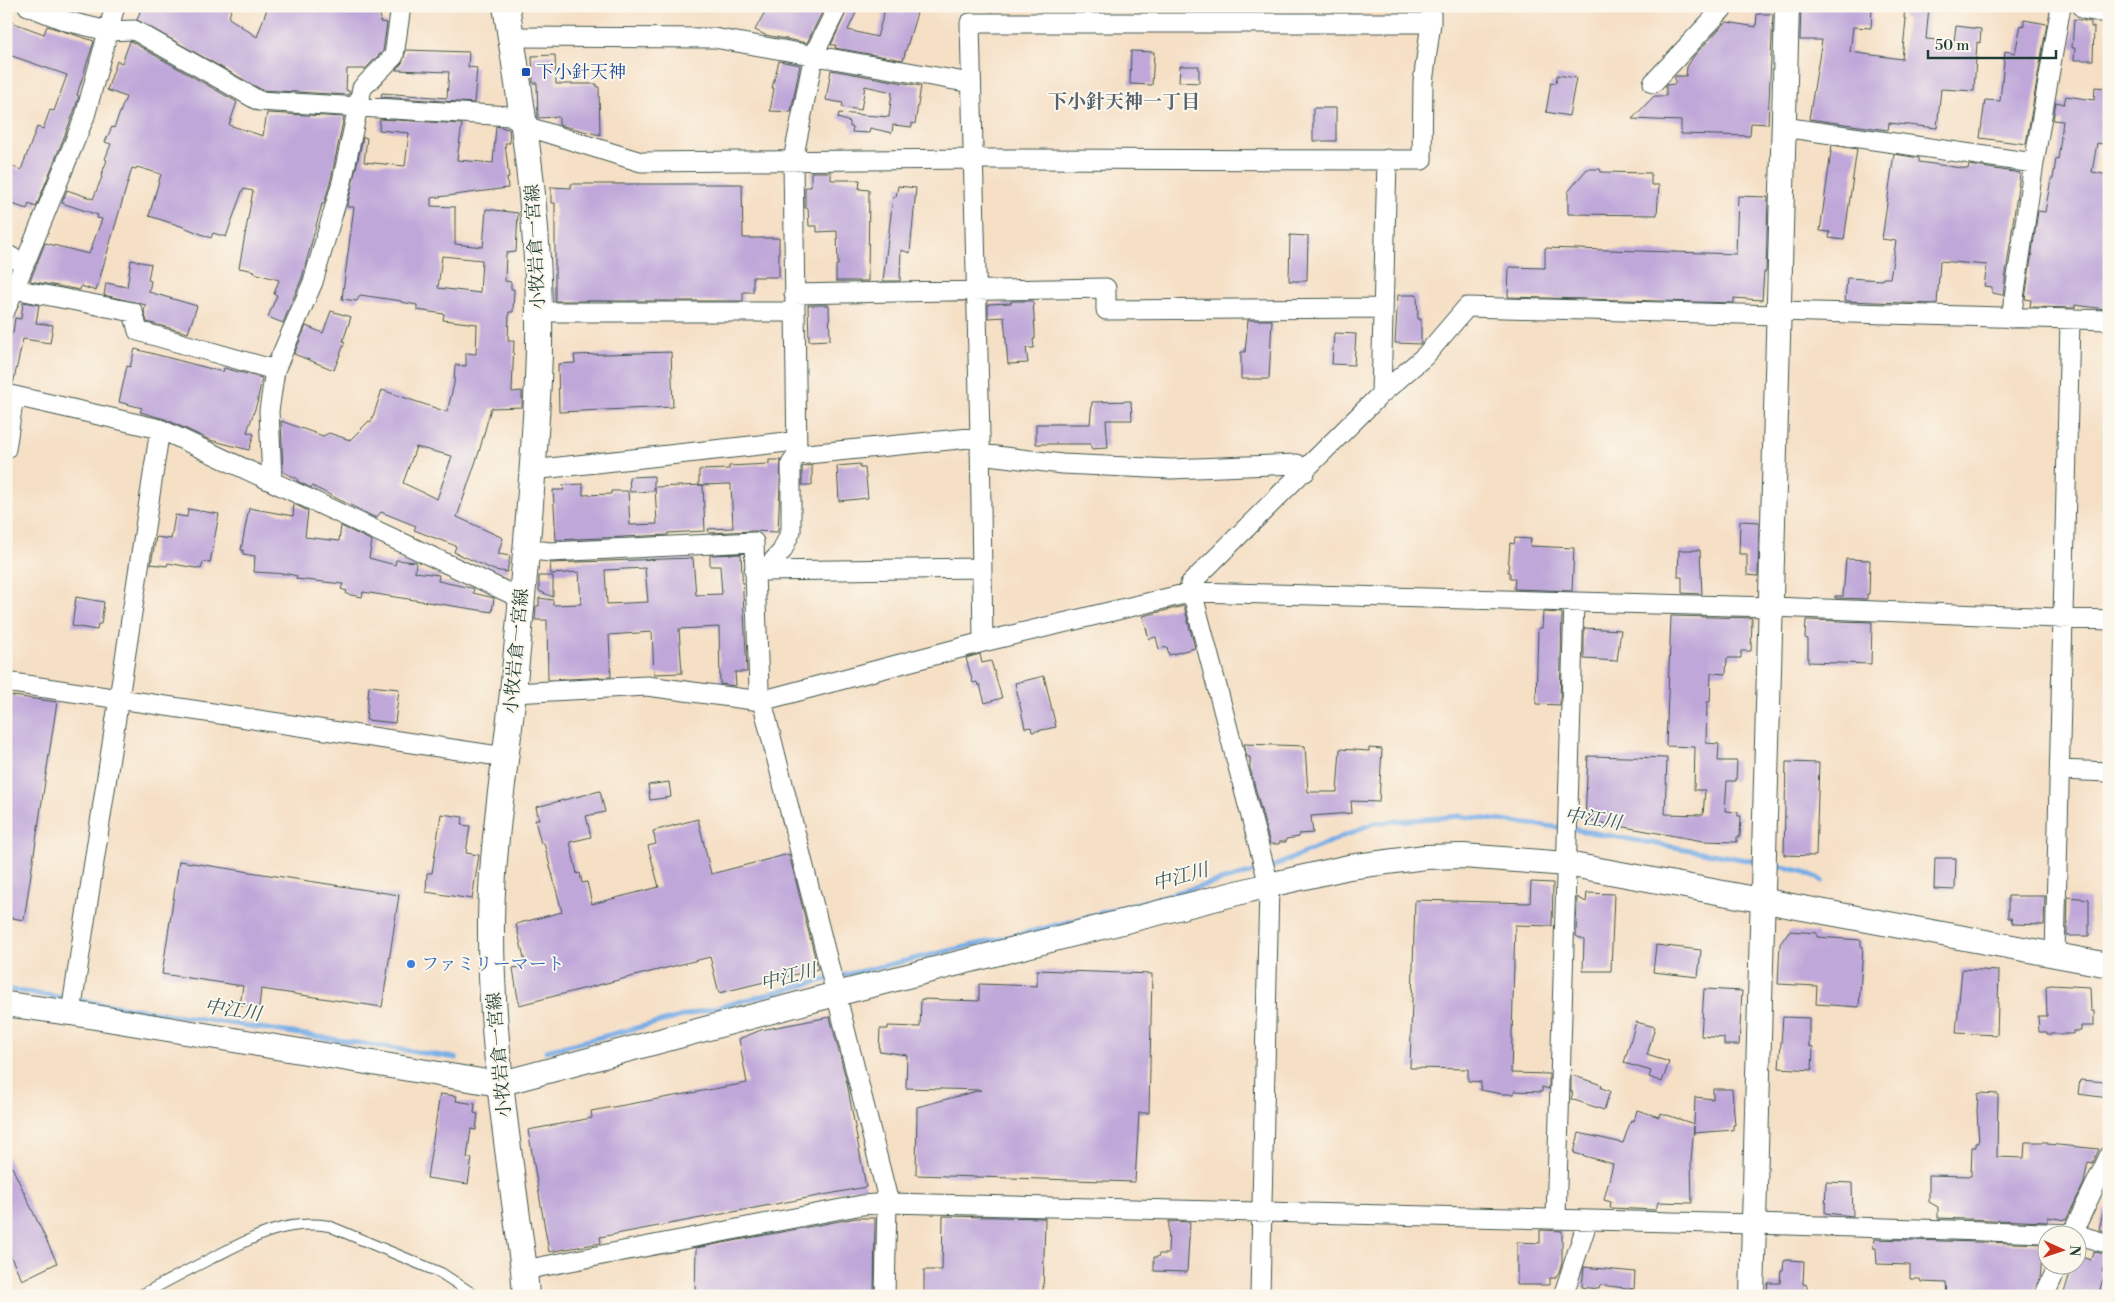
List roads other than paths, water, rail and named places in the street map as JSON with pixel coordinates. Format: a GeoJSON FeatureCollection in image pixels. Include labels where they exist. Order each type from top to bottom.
{"type":"FeatureCollection","features":[{"type":"Feature","properties":{"kind":"main road","name":"小牧岩倉一宮線"},"geometry":{"type":"LineString","coordinates":[[506,6],[525,126],[534,200],[539,312],[538,379],[532,470],[491,919],[493,997],[499,1084],[526,1296]]}},
{"type":"Feature","properties":{"kind":"main road"},"geometry":{"type":"LineString","coordinates":[[2086,6],[2109,10]]}},
{"type":"Feature","properties":{"kind":"street"},"geometry":{"type":"LineString","coordinates":[[28,6],[66,21],[108,31],[134,30],[259,101],[510,116],[525,126],[641,162],[973,159],[1422,160],[1423,82],[1431,15],[970,23],[971,83],[973,159],[976,291],[980,445],[983,642]]}},
{"type":"Feature","properties":{"kind":"street"},"geometry":{"type":"LineString","coordinates":[[6,309],[85,116],[115,6]]}},
{"type":"Feature","properties":{"kind":"street"},"geometry":{"type":"LineString","coordinates":[[272,481],[269,411],[275,370],[312,282],[342,182],[362,88],[394,56],[400,6]]}},
{"type":"Feature","properties":{"kind":"street"},"geometry":{"type":"LineString","coordinates":[[759,571],[782,551],[791,531],[791,464],[796,448],[793,160],[814,54],[838,6]]}},
{"type":"Feature","properties":{"kind":"street"},"geometry":{"type":"LineString","coordinates":[[1653,82],[1724,6]]}},
{"type":"Feature","properties":{"kind":"street"},"geometry":{"type":"LineString","coordinates":[[1752,1296],[1787,6]]}},
{"type":"Feature","properties":{"kind":"street"},"geometry":{"type":"LineString","coordinates":[[2011,318],[2034,163],[2061,6]]}},
{"type":"Feature","properties":{"kind":"street"},"geometry":{"type":"LineString","coordinates":[[511,37],[714,38],[971,83]]}},
{"type":"Feature","properties":{"kind":"street"},"geometry":{"type":"LineString","coordinates":[[1783,127],[2034,163]]}},
{"type":"Feature","properties":{"kind":"street"},"geometry":{"type":"LineString","coordinates":[[1381,394],[1387,159]]}},
{"type":"Feature","properties":{"kind":"street"},"geometry":{"type":"LineString","coordinates":[[6,254],[24,264]]}},
{"type":"Feature","properties":{"kind":"street"},"geometry":{"type":"LineString","coordinates":[[14,288],[133,312],[138,331],[275,370]]}},
{"type":"Feature","properties":{"kind":"street"},"geometry":{"type":"LineString","coordinates":[[539,312],[794,303],[976,291],[1106,288],[1106,310],[1383,308]]}},
{"type":"Feature","properties":{"kind":"street"},"geometry":{"type":"LineString","coordinates":[[1260,1296],[1268,882],[1190,584],[1305,472],[1381,394],[1425,356],[1467,307],[2109,320]]}},
{"type":"Feature","properties":{"kind":"street"},"geometry":{"type":"LineString","coordinates":[[2055,955],[2070,320]]}},
{"type":"Feature","properties":{"kind":"street"},"geometry":{"type":"LineString","coordinates":[[6,449],[10,395],[160,429],[520,598]]}},
{"type":"Feature","properties":{"kind":"street"},"geometry":{"type":"LineString","coordinates":[[71,1012],[160,429]]}},
{"type":"Feature","properties":{"kind":"street"},"geometry":{"type":"LineString","coordinates":[[532,470],[796,448],[980,445],[1062,464],[1171,469],[1298,464],[1305,472]]}},
{"type":"Feature","properties":{"kind":"street"},"geometry":{"type":"LineString","coordinates":[[525,548],[550,552],[754,542],[759,571],[759,689],[888,1203],[885,1296]]}},
{"type":"Feature","properties":{"kind":"street"},"geometry":{"type":"LineString","coordinates":[[759,571],[982,568]]}},
{"type":"Feature","properties":{"kind":"street"},"geometry":{"type":"LineString","coordinates":[[512,693],[647,686],[762,701],[983,642],[1193,592],[1771,607],[2109,620]]}},
{"type":"Feature","properties":{"kind":"street"},"geometry":{"type":"LineString","coordinates":[[1556,1219],[1574,602]]}},
{"type":"Feature","properties":{"kind":"street"},"geometry":{"type":"LineString","coordinates":[[6,682],[505,757]]}},
{"type":"Feature","properties":{"kind":"street"},"geometry":{"type":"LineString","coordinates":[[2060,770],[2109,772]]}},
{"type":"Feature","properties":{"kind":"street"},"geometry":{"type":"LineString","coordinates":[[6,1004],[71,1012],[499,1084],[836,992],[1268,882],[1349,867],[1425,857],[1463,856],[1568,858],[1764,901],[2109,965]]}},
{"type":"Feature","properties":{"kind":"street"},"geometry":{"type":"LineString","coordinates":[[2079,1224],[2109,1156]]}},
{"type":"Feature","properties":{"kind":"street"},"geometry":{"type":"LineString","coordinates":[[524,1270],[862,1205],[888,1203],[2038,1233]]}},
{"type":"Feature","properties":{"kind":"street"},"geometry":{"type":"LineString","coordinates":[[1563,1296],[1588,1220]]}},
{"type":"Feature","properties":{"kind":"street"},"geometry":{"type":"LineString","coordinates":[[2088,1238],[2109,1244]]}},
{"type":"Feature","properties":{"kind":"street"},"geometry":{"type":"LineString","coordinates":[[2044,1296],[2054,1274]]}},
{"type":"Feature","properties":{"kind":"lane"},"geometry":{"type":"LineString","coordinates":[[138,1296],[262,1233],[293,1225],[313,1223],[329,1226],[440,1273],[476,1296]]}},
{"type":"Feature","properties":{"kind":"waterway","name":"中江川"},"geometry":{"type":"LineString","coordinates":[[836,977],[1046,928],[1272,867],[1374,823],[1460,816],[1564,828]]}},
{"type":"Feature","properties":{"kind":"waterway","name":"中江川"},"geometry":{"type":"LineString","coordinates":[[1572,829],[1758,862]]}},
{"type":"Feature","properties":{"kind":"waterway","name":"中江川"},"geometry":{"type":"LineString","coordinates":[[1769,864],[1806,872],[1823,881]]}},
{"type":"Feature","properties":{"kind":"waterway","name":"中江川"},"geometry":{"type":"LineString","coordinates":[[546,1051],[828,979]]}},
{"type":"Feature","properties":{"kind":"waterway","name":"中江川"},"geometry":{"type":"LineString","coordinates":[[6,989],[456,1058]]}},
{"type":"Feature","properties":{"kind":"place","name":"下小針天神"},"geometry":{"type":"Point","coordinates":[526,72]}},
{"type":"Feature","properties":{"kind":"place","name":"ファミリーマート"},"geometry":{"type":"Point","coordinates":[411,964]}},
{"type":"Feature","properties":{"kind":"district","name":"下小針天神一丁目"},"geometry":{"type":"Point","coordinates":[1124,101]}}]}
